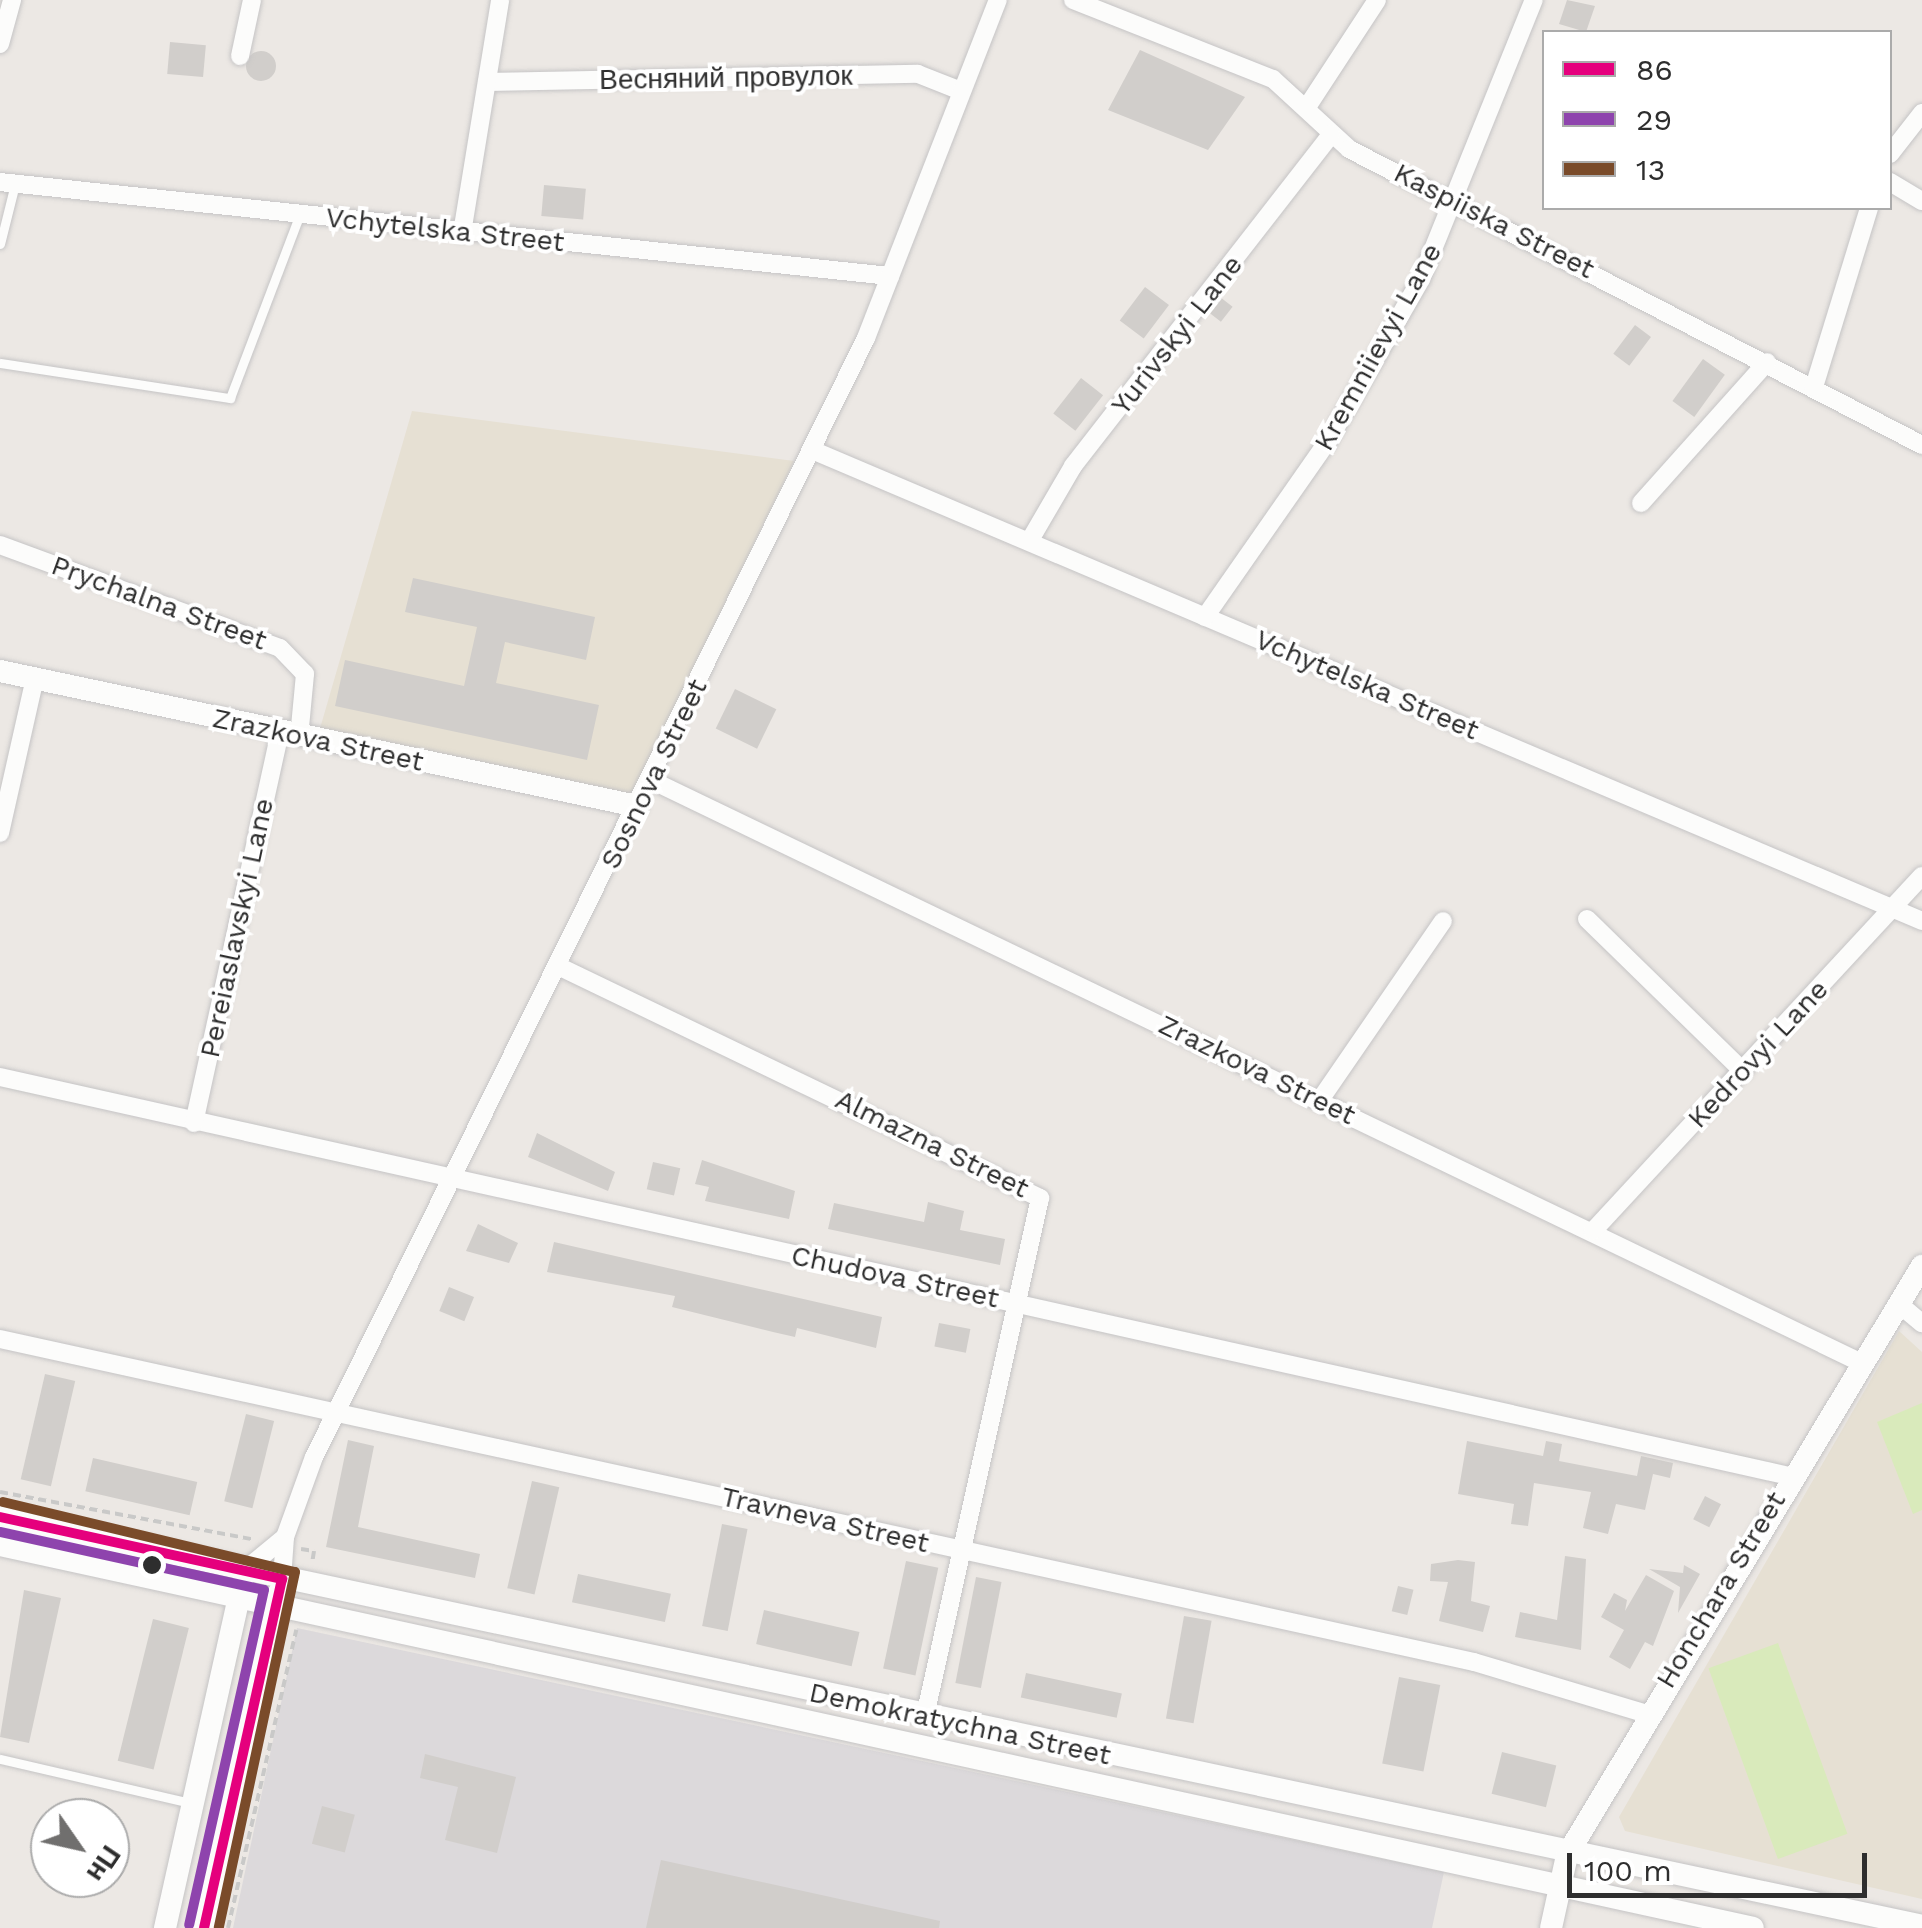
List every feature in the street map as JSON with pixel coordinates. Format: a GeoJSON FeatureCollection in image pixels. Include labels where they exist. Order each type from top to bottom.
{"type":"FeatureCollection","features":[{"type":"Feature","properties":{"kind":"street"},"geometry":{"type":"LineString","coordinates":[[0,44],[12,0]]}},
{"type":"Feature","properties":{"kind":"street"},"geometry":{"type":"LineString","coordinates":[[240,56],[252,0]]}},
{"type":"Feature","properties":{"kind":"street"},"geometry":{"type":"LineString","coordinates":[[462,233],[500,0]]}},
{"type":"Feature","properties":{"kind":"street","name":"Sosnova Street"},"geometry":{"type":"LineString","coordinates":[[282,1579],[283,1543],[336,1409],[456,1179],[812,450],[890,276],[998,0]]}},
{"type":"Feature","properties":{"kind":"street","name":"Kaspiiska Street"},"geometry":{"type":"LineString","coordinates":[[1073,0],[1273,79],[1309,104],[1330,135],[1922,445]]}},
{"type":"Feature","properties":{"kind":"street"},"geometry":{"type":"LineString","coordinates":[[1309,104],[1377,0]]}},
{"type":"Feature","properties":{"kind":"street","name":"Kremniievyi Lane"},"geometry":{"type":"LineString","coordinates":[[1205,616],[1349,408],[1457,200],[1534,0]]}},
{"type":"Feature","properties":{"kind":"street","name":"Весняний провулок"},"geometry":{"type":"LineString","coordinates":[[486,82],[918,74],[961,91]]}},
{"type":"Feature","properties":{"kind":"street"},"geometry":{"type":"LineString","coordinates":[[1892,151],[1922,112]]}},
{"type":"Feature","properties":{"kind":"street","name":"Yurivskyi Lane"},"geometry":{"type":"LineString","coordinates":[[1030,540],[1073,466],[1330,135]]}},
{"type":"Feature","properties":{"kind":"street","name":"Vchytelska Street"},"geometry":{"type":"LineString","coordinates":[[7,183],[890,276]]}},
{"type":"Feature","properties":{"kind":"street"},"geometry":{"type":"LineString","coordinates":[[1892,183],[1922,201]]}},
{"type":"Feature","properties":{"kind":"street"},"geometry":{"type":"LineString","coordinates":[[1814,387],[1868,210]]}},
{"type":"Feature","properties":{"kind":"street"},"geometry":{"type":"LineString","coordinates":[[1641,504],[1767,362]]}},
{"type":"Feature","properties":{"kind":"street","name":"Vchytelska Street"},"geometry":{"type":"LineString","coordinates":[[812,450],[1922,922]]}},
{"type":"Feature","properties":{"kind":"street","name":"Prychalna Street"},"geometry":{"type":"LineString","coordinates":[[0,546],[280,648],[305,674],[290,734]]}},
{"type":"Feature","properties":{"kind":"street","name":"Zrazkova Street"},"geometry":{"type":"LineString","coordinates":[[0,671],[637,806]]}},
{"type":"Feature","properties":{"kind":"street"},"geometry":{"type":"LineString","coordinates":[[0,832],[35,678]]}},
{"type":"Feature","properties":{"kind":"street","name":"Pereiaslavskyi Lane"},"geometry":{"type":"LineString","coordinates":[[194,1124],[290,734]]}},
{"type":"Feature","properties":{"kind":"street","name":"Zrazkova Street"},"geometry":{"type":"LineString","coordinates":[[651,780],[1862,1363]]}},
{"type":"Feature","properties":{"kind":"street","name":"Kedrovyi Lane"},"geometry":{"type":"LineString","coordinates":[[1593,1231],[1922,876]]}},
{"type":"Feature","properties":{"kind":"street"},"geometry":{"type":"LineString","coordinates":[[1587,919],[1743,1071]]}},
{"type":"Feature","properties":{"kind":"street"},"geometry":{"type":"LineString","coordinates":[[1320,1100],[1442,920]]}},
{"type":"Feature","properties":{"kind":"street","name":"Almazna Street"},"geometry":{"type":"LineString","coordinates":[[560,967],[1033,1191],[1040,1202],[925,1716]]}},
{"type":"Feature","properties":{"kind":"street","name":"Chudova Street"},"geometry":{"type":"LineString","coordinates":[[0,1077],[194,1124],[1020,1303],[1790,1476]]}},
{"type":"Feature","properties":{"kind":"street","name":"Honchara Street"},"geometry":{"type":"LineString","coordinates":[[1550,1928],[1567,1855],[1790,1476],[1922,1266]]}},
{"type":"Feature","properties":{"kind":"street"},"geometry":{"type":"LineString","coordinates":[[1899,1304],[1922,1323]]}},
{"type":"Feature","properties":{"kind":"street","name":"Travneva Street"},"geometry":{"type":"LineString","coordinates":[[0,1338],[1474,1662],[1647,1714]]}},
{"type":"Feature","properties":{"kind":"street","name":"Demokratychna Street"},"geometry":{"type":"LineString","coordinates":[[0,1517],[1567,1855],[1922,1926]]}},
{"type":"Feature","properties":{"kind":"street"},"geometry":{"type":"LineString","coordinates":[[165,1928],[245,1570],[283,1543]]}},
{"type":"Feature","properties":{"kind":"street","name":"Demokratychna Street"},"geometry":{"type":"LineString","coordinates":[[0,1545],[1753,1928]]}},
{"type":"Feature","properties":{"kind":"street"},"geometry":{"type":"LineString","coordinates":[[204,1928],[282,1579]]}},
{"type":"Feature","properties":{"kind":"lane"},"geometry":{"type":"LineString","coordinates":[[0,244],[7,183]]}},
{"type":"Feature","properties":{"kind":"lane"},"geometry":{"type":"LineString","coordinates":[[0,364],[230,398],[300,214]]}},
{"type":"Feature","properties":{"kind":"lane"},"geometry":{"type":"LineString","coordinates":[[0,1760],[193,1804]]}},
{"type":"Feature","properties":{"kind":"path"},"geometry":{"type":"LineString","coordinates":[[0,1492],[314,1551],[307,1584]]}},
{"type":"Feature","properties":{"kind":"path"},"geometry":{"type":"LineString","coordinates":[[228,1928],[301,1610]]}},
{"type":"Feature","properties":{"kind":"shaded area"},"geometry":{"type":"Polygon","coordinates":[[[412,411],[794,461],[632,795],[319,732],[412,411]]]}},
{"type":"Feature","properties":{"kind":"shaded area"},"geometry":{"type":"Polygon","coordinates":[[[1899,1331],[1922,1352],[1922,1899],[1625,1831],[1619,1817],[1899,1331]]]}},
{"type":"Feature","properties":{"kind":"shaded area"},"geometry":{"type":"Polygon","coordinates":[[[297,1628],[1444,1872],[1432,1928],[233,1928],[297,1628]]]}},
{"type":"Feature","properties":{"kind":"green space"},"geometry":{"type":"Polygon","coordinates":[[[1922,1403],[1922,1510],[1913,1514],[1877,1422],[1922,1403]]]}},
{"type":"Feature","properties":{"kind":"green space"},"geometry":{"type":"Polygon","coordinates":[[[1778,1643],[1847,1834],[1778,1859],[1708,1668],[1778,1643]]]}},
{"type":"Feature","properties":{"kind":"building"},"geometry":{"type":"Polygon","coordinates":[[[1567,0],[1595,6],[1587,30],[1559,24],[1567,0]]]}},
{"type":"Feature","properties":{"kind":"building"},"geometry":{"type":"Polygon","coordinates":[[[170,42],[206,45],[203,77],[167,74],[170,42]]]}},
{"type":"Feature","properties":{"kind":"building"},"geometry":{"type":"Polygon","coordinates":[[[1140,50],[1245,97],[1208,150],[1108,110],[1140,50]]]}},
{"type":"Feature","properties":{"kind":"building"},"geometry":{"type":"Polygon","coordinates":[[[261,51],[271,56],[276,66],[271,76],[261,81],[251,76],[246,66],[251,56],[261,51]]]}},
{"type":"Feature","properties":{"kind":"building"},"geometry":{"type":"Polygon","coordinates":[[[544,185],[586,189],[583,220],[541,216],[544,185]]]}},
{"type":"Feature","properties":{"kind":"building"},"geometry":{"type":"Polygon","coordinates":[[[1145,287],[1169,305],[1144,339],[1120,321],[1145,287]]]}},
{"type":"Feature","properties":{"kind":"building"},"geometry":{"type":"Polygon","coordinates":[[[1220,297],[1233,307],[1221,322],[1208,312],[1220,297]]]}},
{"type":"Feature","properties":{"kind":"building"},"geometry":{"type":"Polygon","coordinates":[[[1635,325],[1651,337],[1629,366],[1613,354],[1635,325]]]}},
{"type":"Feature","properties":{"kind":"building"},"geometry":{"type":"Polygon","coordinates":[[[1703,359],[1725,375],[1694,417],[1672,401],[1703,359]]]}},
{"type":"Feature","properties":{"kind":"building"},"geometry":{"type":"Polygon","coordinates":[[[1081,378],[1103,395],[1075,431],[1053,413],[1081,378]]]}},
{"type":"Feature","properties":{"kind":"building"},"geometry":{"type":"Polygon","coordinates":[[[413,578],[595,617],[586,660],[505,642],[496,683],[599,705],[587,760],[335,706],[345,660],[464,686],[477,627],[405,612],[413,578]]]}},
{"type":"Feature","properties":{"kind":"building"},"geometry":{"type":"Polygon","coordinates":[[[735,689],[776,709],[757,749],[716,729],[735,689]]]}},
{"type":"Feature","properties":{"kind":"building"},"geometry":{"type":"Polygon","coordinates":[[[537,1133],[615,1172],[608,1191],[528,1157],[537,1133]]]}},
{"type":"Feature","properties":{"kind":"building"},"geometry":{"type":"Polygon","coordinates":[[[702,1160],[795,1191],[789,1219],[705,1201],[709,1187],[695,1184],[702,1160]]]}},
{"type":"Feature","properties":{"kind":"building"},"geometry":{"type":"Polygon","coordinates":[[[653,1162],[680,1168],[674,1196],[647,1189],[653,1162]]]}},
{"type":"Feature","properties":{"kind":"building"},"geometry":{"type":"Polygon","coordinates":[[[928,1202],[964,1211],[960,1230],[1005,1239],[1000,1265],[828,1229],[834,1203],[924,1222],[928,1202]]]}},
{"type":"Feature","properties":{"kind":"building"},"geometry":{"type":"Polygon","coordinates":[[[478,1224],[518,1243],[509,1263],[466,1251],[478,1224]]]}},
{"type":"Feature","properties":{"kind":"building"},"geometry":{"type":"Polygon","coordinates":[[[554,1242],[882,1317],[876,1348],[797,1328],[795,1337],[773,1332],[672,1307],[675,1296],[547,1272],[554,1242]]]}},
{"type":"Feature","properties":{"kind":"building"},"geometry":{"type":"Polygon","coordinates":[[[449,1287],[474,1297],[464,1321],[439,1311],[449,1287]]]}},
{"type":"Feature","properties":{"kind":"building"},"geometry":{"type":"Polygon","coordinates":[[[939,1323],[970,1329],[966,1353],[934,1347],[939,1323]]]}},
{"type":"Feature","properties":{"kind":"building"},"geometry":{"type":"Polygon","coordinates":[[[45,1374],[75,1381],[51,1486],[21,1479],[45,1374]]]}},
{"type":"Feature","properties":{"kind":"building"},"geometry":{"type":"Polygon","coordinates":[[[246,1414],[274,1421],[252,1508],[224,1501],[246,1414]]]}},
{"type":"Feature","properties":{"kind":"building"},"geometry":{"type":"Polygon","coordinates":[[[348,1440],[374,1446],[358,1527],[480,1554],[475,1578],[326,1547],[348,1440]]]}},
{"type":"Feature","properties":{"kind":"building"},"geometry":{"type":"Polygon","coordinates":[[[1467,1441],[1543,1456],[1546,1441],[1562,1444],[1559,1461],[1637,1476],[1641,1456],[1673,1463],[1670,1478],[1653,1474],[1645,1510],[1616,1504],[1608,1534],[1583,1528],[1591,1492],[1534,1483],[1528,1526],[1511,1524],[1514,1504],[1458,1494],[1467,1441]]]}},
{"type":"Feature","properties":{"kind":"building"},"geometry":{"type":"Polygon","coordinates":[[[93,1458],[197,1482],[190,1515],[85,1491],[93,1458]]]}},
{"type":"Feature","properties":{"kind":"building"},"geometry":{"type":"Polygon","coordinates":[[[532,1481],[559,1487],[535,1594],[507,1588],[532,1481]]]}},
{"type":"Feature","properties":{"kind":"building"},"geometry":{"type":"Polygon","coordinates":[[[1705,1496],[1721,1504],[1709,1527],[1693,1519],[1705,1496]]]}},
{"type":"Feature","properties":{"kind":"building"},"geometry":{"type":"Polygon","coordinates":[[[722,1524],[748,1529],[728,1631],[702,1626],[722,1524]]]}},
{"type":"Feature","properties":{"kind":"building"},"geometry":{"type":"Polygon","coordinates":[[[1565,1556],[1586,1559],[1581,1650],[1515,1637],[1520,1612],[1557,1620],[1565,1556]]]}},
{"type":"Feature","properties":{"kind":"building"},"geometry":{"type":"Polygon","coordinates":[[[906,1561],[938,1568],[915,1675],[883,1669],[906,1561]]]}},
{"type":"Feature","properties":{"kind":"building"},"geometry":{"type":"Polygon","coordinates":[[[1475,1562],[1471,1601],[1490,1606],[1483,1632],[1439,1621],[1448,1582],[1430,1581],[1431,1564],[1475,1562]]]}},
{"type":"Feature","properties":{"kind":"building"},"geometry":{"type":"Polygon","coordinates":[[[1684,1565],[1700,1574],[1678,1613],[1680,1587],[1649,1569],[1683,1573],[1684,1565]]]}},
{"type":"Feature","properties":{"kind":"building"},"geometry":{"type":"Polygon","coordinates":[[[578,1574],[671,1594],[665,1622],[572,1602],[578,1574]]]}},
{"type":"Feature","properties":{"kind":"building"},"geometry":{"type":"Polygon","coordinates":[[[1646,1575],[1674,1591],[1653,1646],[1645,1642],[1630,1669],[1609,1657],[1624,1630],[1601,1617],[1614,1593],[1627,1600],[1625,1611],[1646,1575]]]}},
{"type":"Feature","properties":{"kind":"building"},"geometry":{"type":"Polygon","coordinates":[[[976,1577],[1002,1582],[981,1688],[955,1683],[976,1577]]]}},
{"type":"Feature","properties":{"kind":"building"},"geometry":{"type":"Polygon","coordinates":[[[1398,1586],[1414,1590],[1407,1615],[1392,1611],[1398,1586]]]}},
{"type":"Feature","properties":{"kind":"building"},"geometry":{"type":"Polygon","coordinates":[[[24,1590],[61,1598],[29,1743],[0,1737],[24,1590]]]}},
{"type":"Feature","properties":{"kind":"building"},"geometry":{"type":"Polygon","coordinates":[[[764,1610],[859,1632],[852,1666],[756,1644],[764,1610]]]}},
{"type":"Feature","properties":{"kind":"building"},"geometry":{"type":"Polygon","coordinates":[[[1184,1616],[1212,1621],[1194,1723],[1166,1718],[1184,1616]]]}},
{"type":"Feature","properties":{"kind":"building"},"geometry":{"type":"Polygon","coordinates":[[[153,1619],[189,1628],[154,1770],[118,1761],[153,1619]]]}},
{"type":"Feature","properties":{"kind":"building"},"geometry":{"type":"Polygon","coordinates":[[[1026,1673],[1122,1693],[1117,1718],[1021,1697],[1026,1673]]]}},
{"type":"Feature","properties":{"kind":"building"},"geometry":{"type":"Polygon","coordinates":[[[1399,1677],[1440,1685],[1423,1771],[1382,1763],[1399,1677]]]}},
{"type":"Feature","properties":{"kind":"building"},"geometry":{"type":"Polygon","coordinates":[[[1502,1752],[1556,1766],[1546,1807],[1492,1794],[1502,1752]]]}},
{"type":"Feature","properties":{"kind":"building"},"geometry":{"type":"Polygon","coordinates":[[[425,1754],[516,1777],[497,1853],[445,1840],[458,1787],[420,1778],[425,1754]]]}},
{"type":"Feature","properties":{"kind":"building"},"geometry":{"type":"Polygon","coordinates":[[[322,1806],[355,1815],[345,1852],[312,1844],[322,1806]]]}},
{"type":"Feature","properties":{"kind":"building"},"geometry":{"type":"Polygon","coordinates":[[[661,1860],[940,1921],[939,1928],[646,1928],[661,1860]]]}},
{"type":"Feature","properties":{"kind":"transit line","name":"13"},"geometry":{"type":"LineString","coordinates":[[3,1502],[295,1572],[219,1928]]}},
{"type":"Feature","properties":{"kind":"transit line","name":"86"},"geometry":{"type":"LineString","coordinates":[[0,1517],[282,1579],[204,1928]]}},
{"type":"Feature","properties":{"kind":"transit line","name":"29"},"geometry":{"type":"LineString","coordinates":[[0,1532],[264,1590],[189,1925]]}}]}
